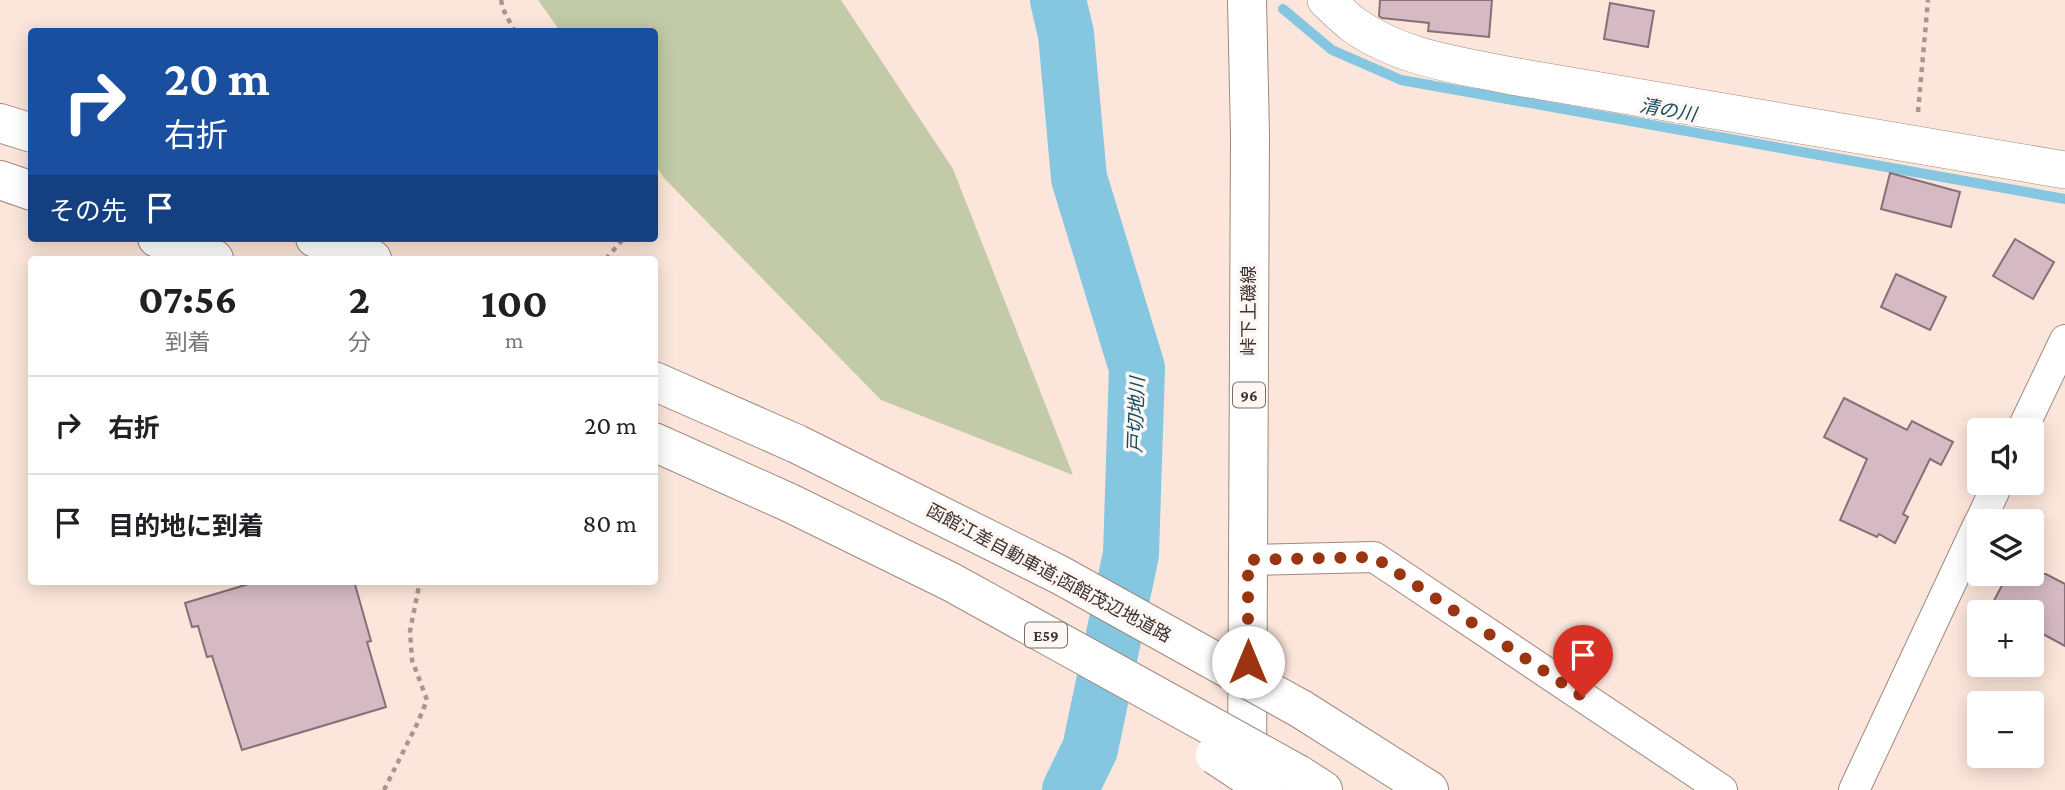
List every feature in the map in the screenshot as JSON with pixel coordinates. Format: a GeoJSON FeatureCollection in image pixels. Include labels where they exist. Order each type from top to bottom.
{"type":"FeatureCollection","features":[{"type":"Feature","properties":{"kind":"main road","name":"峠下上磯線"},"geometry":{"type":"LineString","coordinates":[[1247,0],[1250,135],[1247,790]]}},
{"type":"Feature","properties":{"kind":"main road"},"geometry":{"type":"LineString","coordinates":[[0,122],[28,132]]}},
{"type":"Feature","properties":{"kind":"main road"},"geometry":{"type":"LineString","coordinates":[[0,180],[28,190]]}},
{"type":"Feature","properties":{"kind":"main road"},"geometry":{"type":"LineString","coordinates":[[168,242],[206,256]]}},
{"type":"Feature","properties":{"kind":"main road"},"geometry":{"type":"LineString","coordinates":[[326,242],[364,256]]}},
{"type":"Feature","properties":{"kind":"main road","name":"函館江差自動車道;函館茂辺地道路"},"geometry":{"type":"LineString","coordinates":[[658,383],[797,444],[1060,575],[1301,709],[1429,790]]}},
{"type":"Feature","properties":{"kind":"main road"},"geometry":{"type":"LineString","coordinates":[[658,444],[790,503],[951,582],[1296,785]]}},
{"type":"Feature","properties":{"kind":"street"},"geometry":{"type":"LineString","coordinates":[[1326,0],[1354,25],[1392,47],[1434,60],[1512,76],[2065,170]]}},
{"type":"Feature","properties":{"kind":"street"},"geometry":{"type":"LineString","coordinates":[[2028,418],[2065,340]]}},
{"type":"Feature","properties":{"kind":"street"},"geometry":{"type":"LineString","coordinates":[[1854,790],[1967,550]]}},
{"type":"Feature","properties":{"kind":"street"},"geometry":{"type":"LineString","coordinates":[[1248,560],[1374,557],[1722,790]]}},
{"type":"Feature","properties":{"kind":"path"},"geometry":{"type":"LineString","coordinates":[[501,0],[513,28]]}},
{"type":"Feature","properties":{"kind":"path"},"geometry":{"type":"LineString","coordinates":[[1915,144],[1928,0]]}},
{"type":"Feature","properties":{"kind":"path"},"geometry":{"type":"LineString","coordinates":[[609,256],[621,242]]}},
{"type":"Feature","properties":{"kind":"path"},"geometry":{"type":"LineString","coordinates":[[384,790],[427,700],[412,660],[410,631],[419,585]]}},
{"type":"Feature","properties":{"kind":"green space"},"geometry":{"type":"Polygon","coordinates":[[[538,0],[841,0],[953,169],[1073,475],[881,400],[664,178],[658,169],[658,28],[558,28],[538,0]]]}},
{"type":"Feature","properties":{"kind":"building"},"geometry":{"type":"Polygon","coordinates":[[[1380,0],[1492,0],[1489,37],[1428,31],[1429,23],[1382,18],[1379,16],[1380,0]]]}},
{"type":"Feature","properties":{"kind":"building"},"geometry":{"type":"Polygon","coordinates":[[[1610,3],[1654,11],[1648,47],[1604,39],[1610,3]]]}},
{"type":"Feature","properties":{"kind":"building"},"geometry":{"type":"Polygon","coordinates":[[[1890,173],[1960,192],[1951,227],[1881,209],[1890,173]]]}},
{"type":"Feature","properties":{"kind":"building"},"geometry":{"type":"Polygon","coordinates":[[[2015,239],[2054,262],[2033,299],[1993,276],[2015,239]]]}},
{"type":"Feature","properties":{"kind":"building"},"geometry":{"type":"Polygon","coordinates":[[[1896,274],[1946,297],[1930,330],[1881,307],[1896,274]]]}},
{"type":"Feature","properties":{"kind":"building"},"geometry":{"type":"Polygon","coordinates":[[[1844,398],[1907,430],[1912,421],[1953,442],[1941,465],[1930,459],[1903,514],[1908,517],[1895,543],[1879,534],[1877,537],[1840,520],[1867,459],[1824,437],[1844,398]]]}},
{"type":"Feature","properties":{"kind":"building"},"geometry":{"type":"Polygon","coordinates":[[[2044,574],[2065,584],[2065,646],[2044,635],[2044,600],[1994,600],[2002,586],[2044,586],[2044,574]]]}},
{"type":"Feature","properties":{"kind":"building"},"geometry":{"type":"Polygon","coordinates":[[[246,585],[355,585],[371,641],[367,642],[386,707],[242,750],[212,656],[207,657],[198,626],[192,627],[185,603],[246,585]]]}},
{"type":"Feature","properties":{"kind":"waterway","name":"戸切地川"},"geometry":{"type":"LineString","coordinates":[[1058,0],[1066,34],[1079,178],[1137,368],[1131,554],[1090,749],[1070,790]]}},
{"type":"Feature","properties":{"kind":"waterway","name":"清の川"},"geometry":{"type":"LineString","coordinates":[[1283,9],[1332,50],[1401,80],[2065,199]]}},
{"type":"Feature","properties":{"kind":"route"},"geometry":{"type":"LineString","coordinates":[[1248,662],[1248,560],[1374,557],[1583,697]]}}]}
